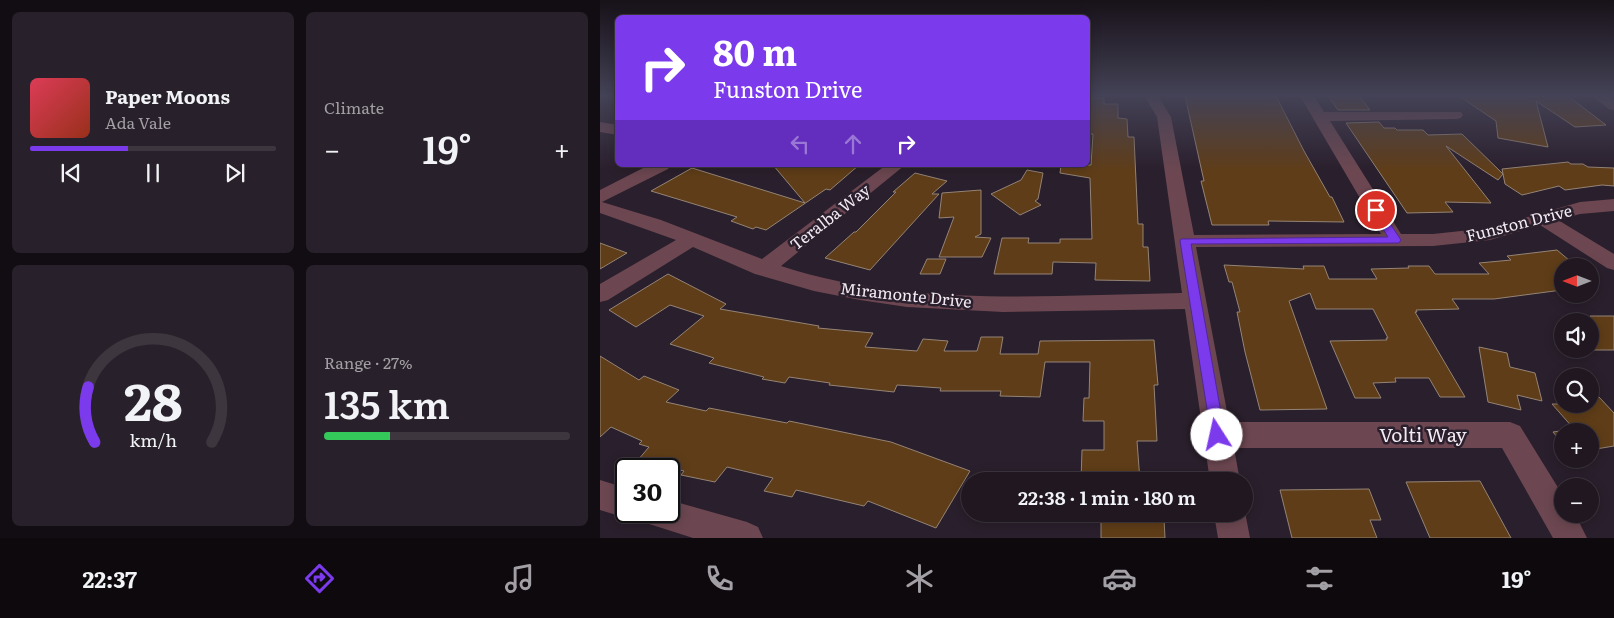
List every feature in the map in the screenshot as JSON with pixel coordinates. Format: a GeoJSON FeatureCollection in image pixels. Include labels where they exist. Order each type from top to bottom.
{"type":"FeatureCollection","features":[{"type":"Feature","properties":{"kind":"street"},"geometry":{"type":"LineString","coordinates":[[1165,121],[1223,472]]}},
{"type":"Feature","properties":{"kind":"street"},"geometry":{"type":"LineString","coordinates":[[1323,121],[1395,240]]}},
{"type":"Feature","properties":{"kind":"street"},"geometry":{"type":"LineString","coordinates":[[600,127],[615,130]]}},
{"type":"Feature","properties":{"kind":"street"},"geometry":{"type":"LineString","coordinates":[[600,197],[658,167]]}},
{"type":"Feature","properties":{"kind":"street","name":"Teralba Way"},"geometry":{"type":"LineString","coordinates":[[763,269],[894,167]]}},
{"type":"Feature","properties":{"kind":"street","name":"Funston Drive"},"geometry":{"type":"LineString","coordinates":[[1185,241],[1433,240],[1490,234],[1580,208],[1614,205]]}},
{"type":"Feature","properties":{"kind":"street","name":"Miramonte Drive"},"geometry":{"type":"LineString","coordinates":[[600,207],[652,223],[763,269],[814,284],[874,295],[984,303],[1195,301]]}},
{"type":"Feature","properties":{"kind":"street"},"geometry":{"type":"LineString","coordinates":[[1542,218],[1614,263]]}},
{"type":"Feature","properties":{"kind":"street"},"geometry":{"type":"LineString","coordinates":[[600,294],[692,239]]}},
{"type":"Feature","properties":{"kind":"street","name":"Volti Way"},"geometry":{"type":"LineString","coordinates":[[1217,435],[1510,435],[1571,538]]}},
{"type":"Feature","properties":{"kind":"street"},"geometry":{"type":"LineString","coordinates":[[680,519],[747,538]]}},
{"type":"Feature","properties":{"kind":"street"},"geometry":{"type":"LineString","coordinates":[[1231,522],[1234,538]]}},
{"type":"Feature","properties":{"kind":"building"},"geometry":{"type":"Polygon","coordinates":[[[1090,121],[1127,121],[1128,137],[1134,137],[1138,224],[1143,224],[1143,247],[1148,247],[1150,281],[1095,280],[1096,263],[1053,262],[1052,274],[994,274],[1002,238],[1029,238],[1028,243],[1060,243],[1060,239],[1092,239],[1090,178],[1060,173],[1061,167],[1090,167],[1093,134],[1090,134],[1090,121]]]}},
{"type":"Feature","properties":{"kind":"building"},"geometry":{"type":"Polygon","coordinates":[[[1191,121],[1289,121],[1344,222],[1268,221],[1269,225],[1212,225],[1201,181],[1204,181],[1191,121]]]}},
{"type":"Feature","properties":{"kind":"building"},"geometry":{"type":"Polygon","coordinates":[[[1496,121],[1541,121],[1548,147],[1498,138],[1496,121]]]}},
{"type":"Feature","properties":{"kind":"building"},"geometry":{"type":"Polygon","coordinates":[[[1566,121],[1601,121],[1606,125],[1575,127],[1566,121]]]}},
{"type":"Feature","properties":{"kind":"building"},"geometry":{"type":"Polygon","coordinates":[[[1379,122],[1384,128],[1423,130],[1428,135],[1462,134],[1503,174],[1498,180],[1446,146],[1491,203],[1445,202],[1453,212],[1407,213],[1346,123],[1379,122]]]}},
{"type":"Feature","properties":{"kind":"building"},"geometry":{"type":"Polygon","coordinates":[[[1568,162],[1571,164],[1583,164],[1588,167],[1614,168],[1614,186],[1602,185],[1565,190],[1559,186],[1522,195],[1505,184],[1502,169],[1568,162]]]}},
{"type":"Feature","properties":{"kind":"building"},"geometry":{"type":"Polygon","coordinates":[[[775,167],[857,167],[830,190],[826,189],[766,230],[756,227],[753,229],[731,221],[737,217],[651,191],[692,168],[805,203],[775,167]]]}},
{"type":"Feature","properties":{"kind":"building"},"geometry":{"type":"Polygon","coordinates":[[[1027,170],[1043,173],[1038,199],[1035,201],[1041,205],[1020,215],[991,194],[1021,180],[1027,170]]]}},
{"type":"Feature","properties":{"kind":"building"},"geometry":{"type":"Polygon","coordinates":[[[915,173],[947,181],[932,194],[939,194],[870,270],[825,258],[856,232],[896,192],[893,192],[915,173]]]}},
{"type":"Feature","properties":{"kind":"building"},"geometry":{"type":"Polygon","coordinates":[[[981,190],[981,234],[975,237],[991,238],[982,257],[939,257],[954,217],[939,218],[942,193],[981,190]]]}},
{"type":"Feature","properties":{"kind":"building"},"geometry":{"type":"Polygon","coordinates":[[[600,243],[627,253],[600,269],[600,243]]]}},
{"type":"Feature","properties":{"kind":"building"},"geometry":{"type":"Polygon","coordinates":[[[1557,250],[1566,258],[1554,258],[1554,291],[1494,299],[1452,299],[1459,309],[1416,310],[1417,312],[1415,312],[1465,397],[1440,397],[1429,378],[1395,378],[1396,382],[1373,383],[1381,398],[1355,398],[1330,341],[1387,340],[1386,338],[1388,338],[1373,309],[1316,309],[1310,293],[1289,301],[1327,409],[1260,410],[1245,352],[1237,312],[1240,312],[1232,282],[1229,282],[1224,265],[1304,269],[1303,266],[1324,266],[1329,279],[1377,279],[1371,269],[1429,266],[1435,274],[1489,274],[1479,263],[1511,260],[1507,256],[1557,250]]]}},
{"type":"Feature","properties":{"kind":"building"},"geometry":{"type":"Polygon","coordinates":[[[927,259],[946,259],[940,274],[920,274],[927,259]]]}},
{"type":"Feature","properties":{"kind":"building"},"geometry":{"type":"Polygon","coordinates":[[[668,274],[726,304],[720,309],[819,326],[818,328],[873,333],[865,347],[917,351],[923,339],[948,341],[944,351],[977,351],[981,337],[1003,337],[1000,354],[1038,354],[1040,341],[1154,340],[1158,385],[1154,385],[1157,441],[1137,441],[1139,472],[1081,472],[1082,450],[1104,450],[1104,421],[1083,421],[1084,398],[1089,398],[1090,362],[1045,362],[1040,397],[1000,396],[1001,391],[940,391],[941,388],[897,385],[894,392],[829,385],[830,383],[789,377],[785,383],[762,379],[764,377],[709,363],[714,358],[670,344],[704,316],[670,305],[636,327],[609,310],[668,274]]]}},
{"type":"Feature","properties":{"kind":"building"},"geometry":{"type":"Polygon","coordinates":[[[1599,316],[1614,316],[1614,350],[1599,350],[1599,316]]]}},
{"type":"Feature","properties":{"kind":"building"},"geometry":{"type":"Polygon","coordinates":[[[1479,347],[1507,353],[1510,367],[1535,373],[1542,401],[1517,395],[1521,410],[1488,402],[1479,347]]]}},
{"type":"Feature","properties":{"kind":"building"},"geometry":{"type":"Polygon","coordinates":[[[600,356],[639,380],[644,376],[679,390],[666,402],[706,411],[709,408],[787,423],[789,421],[891,442],[970,471],[961,472],[961,486],[936,528],[868,501],[864,506],[796,490],[792,497],[764,491],[773,478],[727,467],[715,482],[681,475],[684,471],[680,470],[680,458],[640,458],[649,447],[639,444],[642,441],[611,427],[600,437],[600,356]]]}},
{"type":"Feature","properties":{"kind":"building"},"geometry":{"type":"Polygon","coordinates":[[[1599,397],[1614,413],[1614,446],[1599,448],[1599,423],[1569,423],[1560,413],[1599,413],[1599,397]]]}},
{"type":"Feature","properties":{"kind":"building"},"geometry":{"type":"Polygon","coordinates":[[[1480,481],[1511,538],[1430,538],[1406,482],[1480,481]]]}},
{"type":"Feature","properties":{"kind":"building"},"geometry":{"type":"Polygon","coordinates":[[[1369,489],[1381,520],[1370,520],[1377,538],[1292,538],[1280,490],[1369,489]]]}},
{"type":"Feature","properties":{"kind":"building"},"geometry":{"type":"Polygon","coordinates":[[[1101,522],[1164,522],[1165,538],[1101,538],[1101,522]]]}},
{"type":"Feature","properties":{"kind":"route"},"geometry":{"type":"LineString","coordinates":[[1217,435],[1185,241],[1395,240],[1376,210]]}}]}
